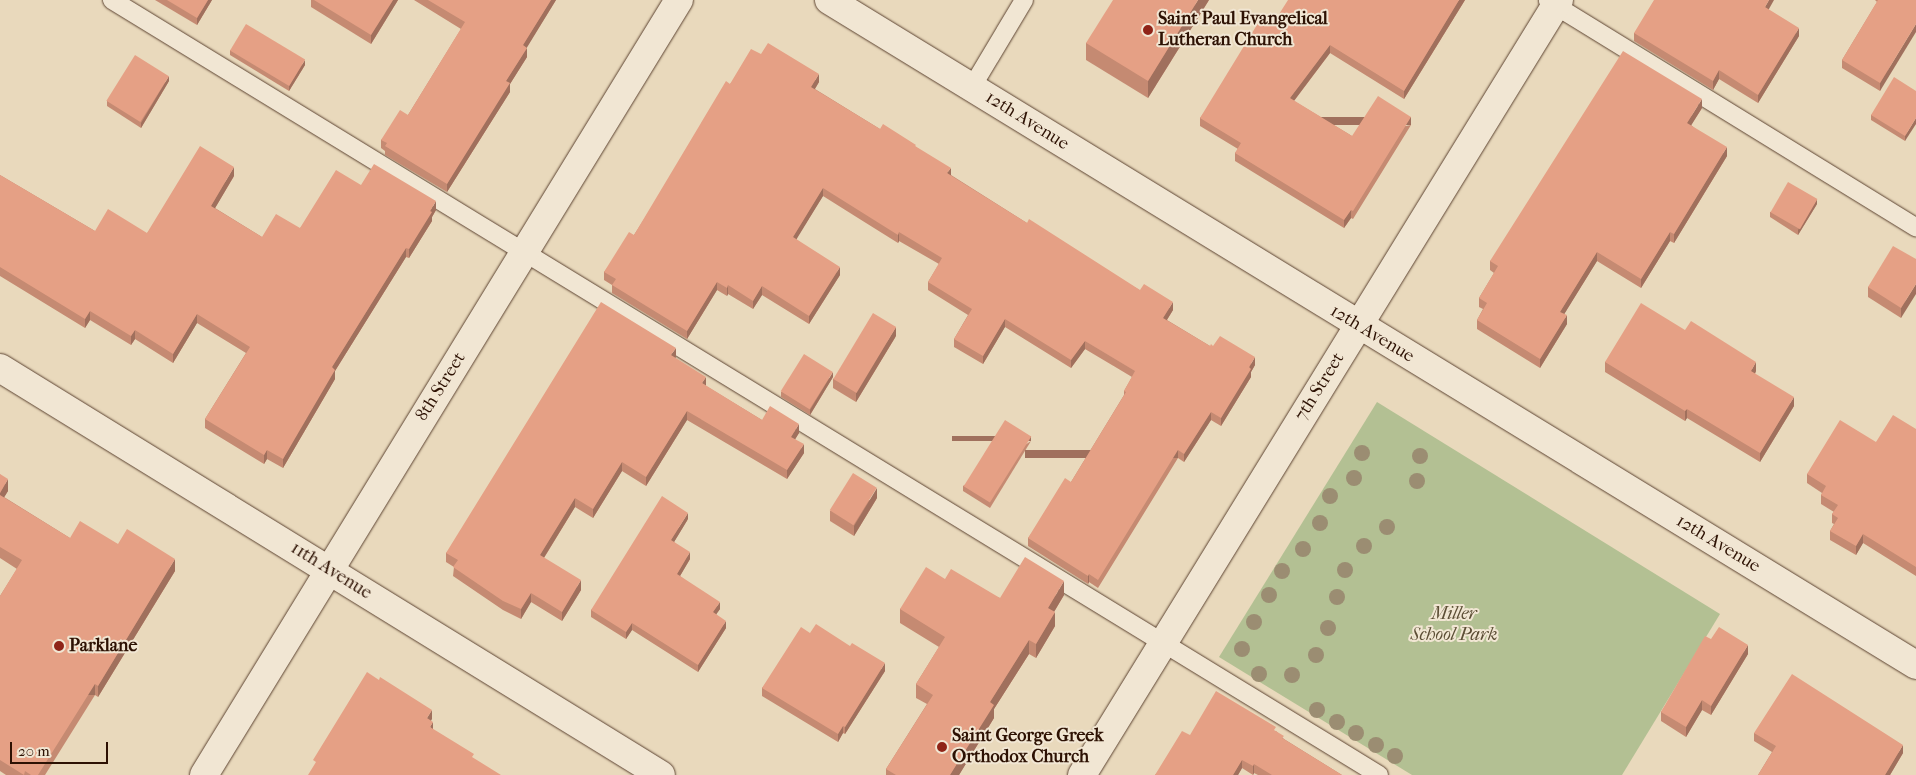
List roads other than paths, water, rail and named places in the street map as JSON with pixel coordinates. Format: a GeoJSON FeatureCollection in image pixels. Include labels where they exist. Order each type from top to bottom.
{"type":"FeatureCollection","features":[{"type":"Feature","properties":{"kind":"street","name":"8th Street"},"geometry":{"type":"LineString","coordinates":[[204,775],[679,0]]}},
{"type":"Feature","properties":{"kind":"street","name":"12th Avenue"},"geometry":{"type":"LineString","coordinates":[[829,0],[1358,326],[1916,665]]}},
{"type":"Feature","properties":{"kind":"street","name":"7th Street"},"geometry":{"type":"LineString","coordinates":[[1082,775],[1358,326],[1553,2]]}},
{"type":"Feature","properties":{"kind":"street","name":"11th Avenue"},"geometry":{"type":"LineString","coordinates":[[0,368],[661,775]]}},
{"type":"Feature","properties":{"kind":"lane"},"geometry":{"type":"LineString","coordinates":[[112,0],[1379,775]]}},
{"type":"Feature","properties":{"kind":"lane"},"geometry":{"type":"LineString","coordinates":[[972,88],[1024,0]]}},
{"type":"Feature","properties":{"kind":"lane"},"geometry":{"type":"LineString","coordinates":[[1553,2],[1916,227]]}},
{"type":"Feature","properties":{"kind":"place","name":"Saint Paul Evangelical Lutheran Church"},"geometry":{"type":"Point","coordinates":[1148,30]}},
{"type":"Feature","properties":{"kind":"place","name":"Parklane"},"geometry":{"type":"Point","coordinates":[59,646]}},
{"type":"Feature","properties":{"kind":"place","name":"Saint George Greek Orthodox Church"},"geometry":{"type":"Point","coordinates":[942,747]}},
{"type":"Feature","properties":{"kind":"park label","name":"Miller School Park"},"geometry":{"type":"Point","coordinates":[1454,625]}}]}
